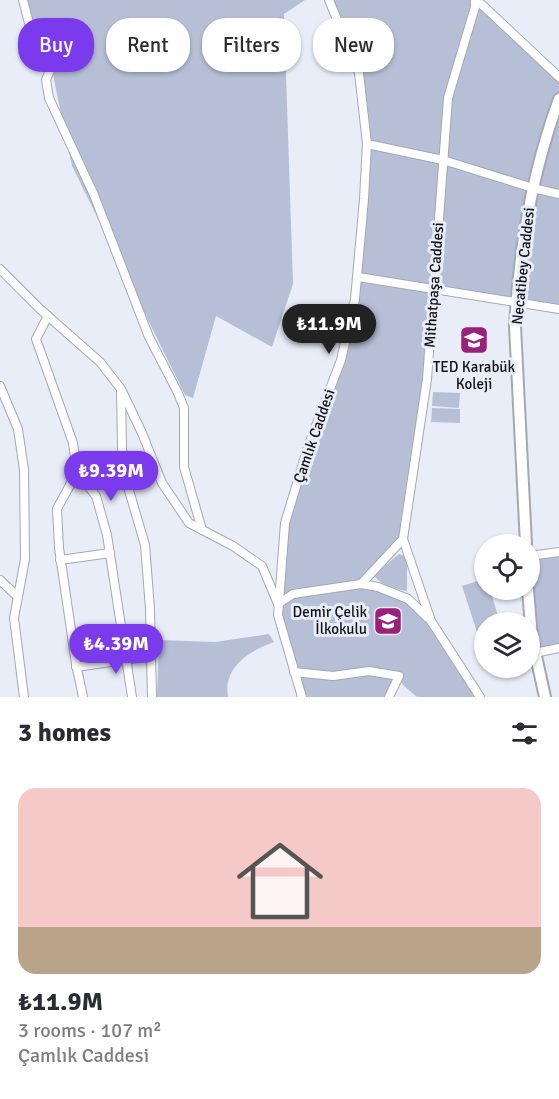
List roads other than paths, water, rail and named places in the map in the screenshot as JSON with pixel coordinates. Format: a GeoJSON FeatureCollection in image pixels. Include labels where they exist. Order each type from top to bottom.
{"type":"FeatureCollection","features":[{"type":"Feature","properties":{"kind":"street"},"geometry":{"type":"LineString","coordinates":[[23,0],[29,23],[52,54],[52,65],[46,80],[49,98],[94,195],[149,338],[184,408],[184,467],[202,530]]}},
{"type":"Feature","properties":{"kind":"street","name":"Çamlık Caddesi"},"geometry":{"type":"LineString","coordinates":[[302,697],[278,615],[285,523],[308,447],[341,360],[358,277],[367,144],[359,73],[329,0]]}},
{"type":"Feature","properties":{"kind":"street"},"geometry":{"type":"LineString","coordinates":[[476,0],[559,77]]}},
{"type":"Feature","properties":{"kind":"street","name":"Mithatpaşa Caddesi"},"geometry":{"type":"LineString","coordinates":[[476,0],[448,98],[427,378],[402,539],[431,621],[480,697]]}},
{"type":"Feature","properties":{"kind":"street","name":"Necatibey Caddesi"},"geometry":{"type":"LineString","coordinates":[[526,534],[516,326],[517,304],[523,234],[537,167],[559,99]]}},
{"type":"Feature","properties":{"kind":"street"},"geometry":{"type":"LineString","coordinates":[[367,144],[443,160],[559,194]]}},
{"type":"Feature","properties":{"kind":"street"},"geometry":{"type":"LineString","coordinates":[[0,270],[100,362],[121,389],[162,483],[189,523],[233,546],[262,566],[278,604],[294,594],[360,584],[378,587],[408,599],[431,621]]}},
{"type":"Feature","properties":{"kind":"street"},"geometry":{"type":"LineString","coordinates":[[358,277],[434,291],[559,309]]}},
{"type":"Feature","properties":{"kind":"street"},"geometry":{"type":"LineString","coordinates":[[48,316],[36,339],[73,443],[77,472],[96,496],[107,535],[132,697]]}},
{"type":"Feature","properties":{"kind":"street"},"geometry":{"type":"LineString","coordinates":[[0,386],[18,429],[24,470],[25,559],[14,618],[24,697]]}},
{"type":"Feature","properties":{"kind":"street"},"geometry":{"type":"LineString","coordinates":[[121,389],[122,448],[128,487],[145,545],[152,697]]}},
{"type":"Feature","properties":{"kind":"street"},"geometry":{"type":"LineString","coordinates":[[77,472],[57,509],[60,560],[76,668],[83,697]]}},
{"type":"Feature","properties":{"kind":"street"},"geometry":{"type":"LineString","coordinates":[[360,584],[402,539]]}},
{"type":"Feature","properties":{"kind":"street"},"geometry":{"type":"LineString","coordinates":[[540,555],[559,552]]}},
{"type":"Feature","properties":{"kind":"street"},"geometry":{"type":"LineString","coordinates":[[60,560],[110,553]]}},
{"type":"Feature","properties":{"kind":"street"},"geometry":{"type":"LineString","coordinates":[[0,580],[18,597]]}},
{"type":"Feature","properties":{"kind":"street"},"geometry":{"type":"LineString","coordinates":[[540,652],[559,648]]}},
{"type":"Feature","properties":{"kind":"street"},"geometry":{"type":"LineString","coordinates":[[76,668],[151,656]]}},
{"type":"Feature","properties":{"kind":"street"},"geometry":{"type":"LineString","coordinates":[[294,672],[333,676],[369,671],[399,676],[389,697]]}},
{"type":"Feature","properties":{"kind":"street"},"geometry":{"type":"LineString","coordinates":[[540,675],[545,697]]}},
{"type":"Feature","properties":{"kind":"place","name":"TED Karabük Koleji"},"geometry":{"type":"Point","coordinates":[474,340]}},
{"type":"Feature","properties":{"kind":"place","name":"Demir Çelik İlkokulu"},"geometry":{"type":"Point","coordinates":[388,621]}}]}
